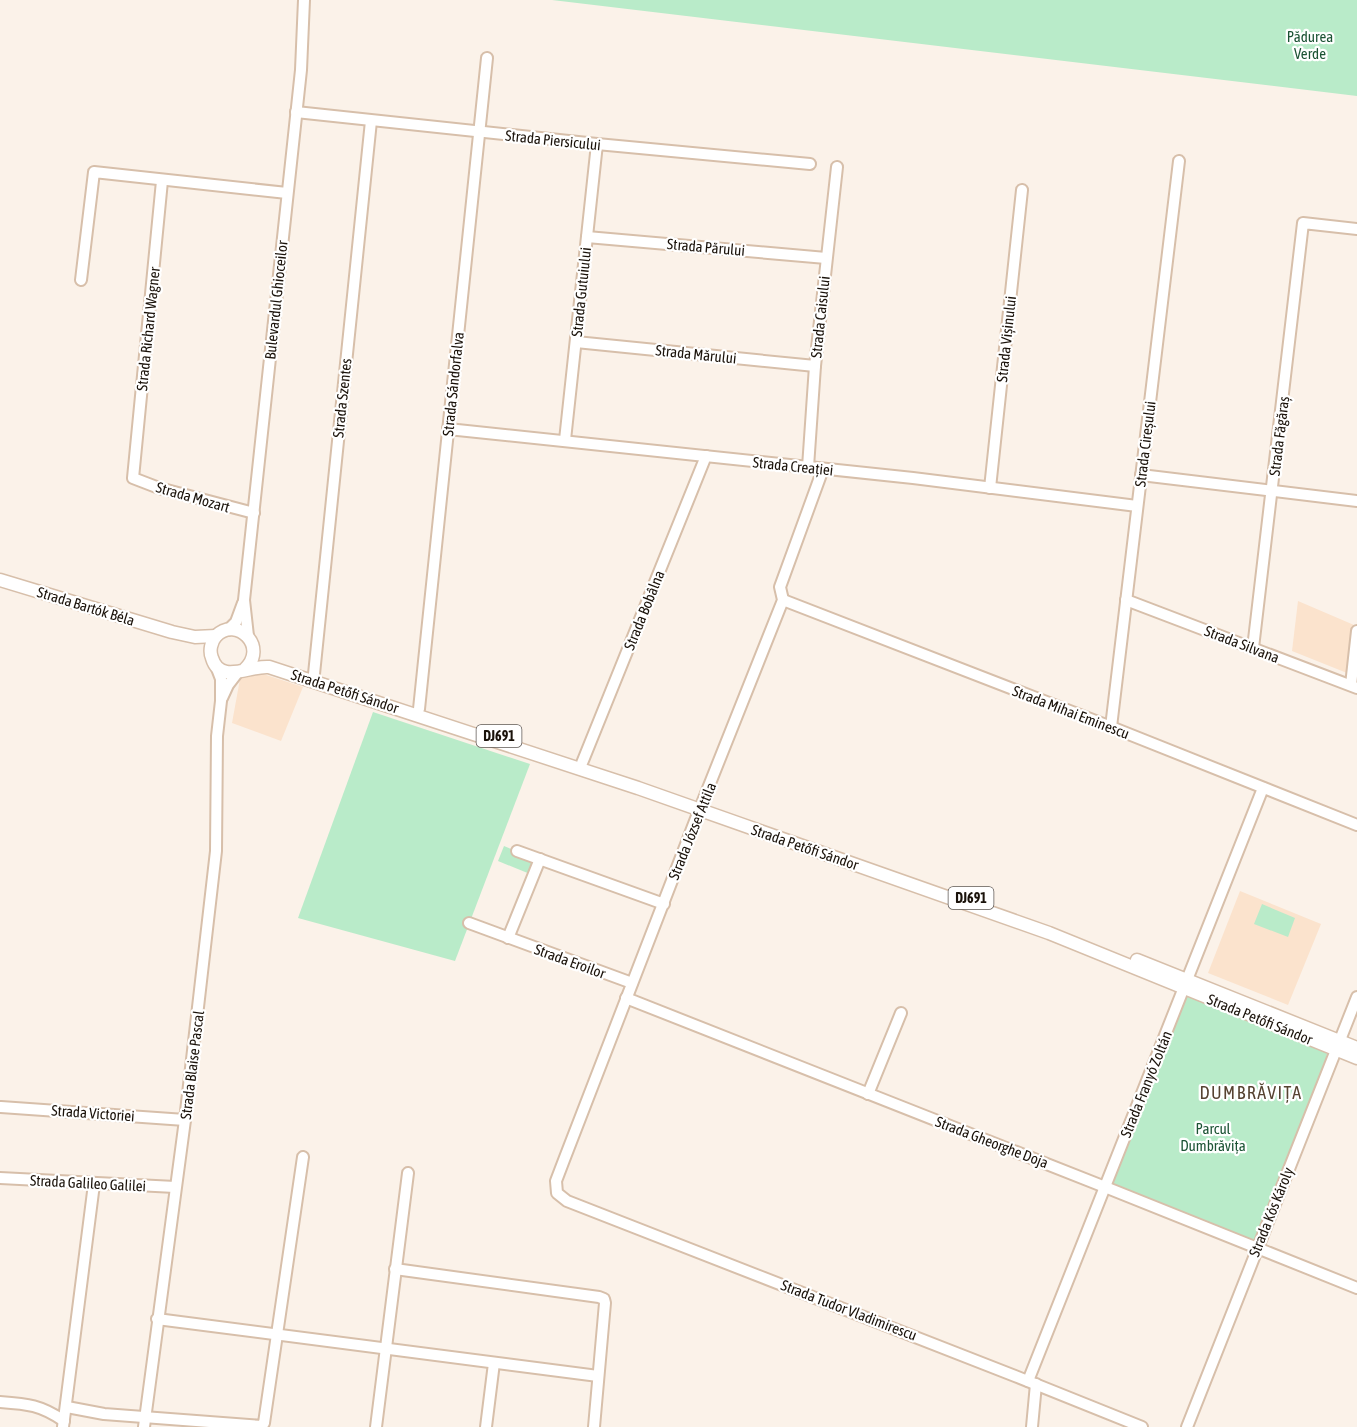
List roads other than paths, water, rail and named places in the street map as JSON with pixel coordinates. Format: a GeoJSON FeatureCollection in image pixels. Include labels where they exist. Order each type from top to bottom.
{"type":"FeatureCollection","features":[{"type":"Feature","properties":{"kind":"main road","name":"Strada Bartók Béla"},"geometry":{"type":"LineString","coordinates":[[0,580],[187,636],[216,636]]}},
{"type":"Feature","properties":{"kind":"main road","name":"DJ691"},"geometry":{"type":"LineString","coordinates":[[216,636],[228,630],[235,630],[251,641]]}},
{"type":"Feature","properties":{"kind":"main road","name":"Strada Bartók Béla"},"geometry":{"type":"LineString","coordinates":[[172,632],[191,641],[213,660]]}},
{"type":"Feature","properties":{"kind":"main road"},"geometry":{"type":"LineString","coordinates":[[213,660],[213,641],[216,636]]}},
{"type":"Feature","properties":{"kind":"main road","name":"Strada Petőfi Sándor"},"geometry":{"type":"LineString","coordinates":[[251,641],[267,658],[582,763],[701,807]]}},
{"type":"Feature","properties":{"kind":"main road"},"geometry":{"type":"LineString","coordinates":[[241,671],[252,659],[251,641]]}},
{"type":"Feature","properties":{"kind":"main road","name":"DJ691"},"geometry":{"type":"LineString","coordinates":[[213,660],[222,671],[241,671]]}},
{"type":"Feature","properties":{"kind":"main road","name":"Strada Petőfi Sándor"},"geometry":{"type":"LineString","coordinates":[[241,671],[265,667],[303,677],[701,807],[1051,926],[1185,984],[1338,1045],[1357,1058]]}},
{"type":"Feature","properties":{"kind":"main road","name":"Strada Petőfi Sándor"},"geometry":{"type":"LineString","coordinates":[[1338,1045],[1357,1048]]}},
{"type":"Feature","properties":{"kind":"street","name":"Bulevardul Ghioceilor"},"geometry":{"type":"LineString","coordinates":[[228,630],[236,622],[244,600],[297,112],[304,0]]}},
{"type":"Feature","properties":{"kind":"street","name":"Strada Sándorfalva"},"geometry":{"type":"LineString","coordinates":[[419,709],[487,58]]}},
{"type":"Feature","properties":{"kind":"street","name":"Strada Piersicului"},"geometry":{"type":"LineString","coordinates":[[297,112],[371,122],[810,164]]}},
{"type":"Feature","properties":{"kind":"street","name":"Strada Szentes"},"geometry":{"type":"LineString","coordinates":[[314,674],[371,122]]}},
{"type":"Feature","properties":{"kind":"street","name":"Strada Gutuiului"},"geometry":{"type":"LineString","coordinates":[[565,440],[597,144]]}},
{"type":"Feature","properties":{"kind":"street","name":"Strada Cireșului"},"geometry":{"type":"LineString","coordinates":[[1111,727],[1179,161]]}},
{"type":"Feature","properties":{"kind":"street","name":"Strada Caisului"},"geometry":{"type":"LineString","coordinates":[[808,467],[815,366],[837,167]]}},
{"type":"Feature","properties":{"kind":"street"},"geometry":{"type":"LineString","coordinates":[[81,280],[94,172],[162,181],[287,192]]}},
{"type":"Feature","properties":{"kind":"street","name":"Strada Richard Wagner"},"geometry":{"type":"LineString","coordinates":[[133,478],[162,181]]}},
{"type":"Feature","properties":{"kind":"street","name":"Strada Vișinului"},"geometry":{"type":"LineString","coordinates":[[990,488],[1022,190]]}},
{"type":"Feature","properties":{"kind":"street","name":"Strada Făgăraș"},"geometry":{"type":"LineString","coordinates":[[1253,648],[1303,223],[1357,229]]}},
{"type":"Feature","properties":{"kind":"street","name":"Strada Părului"},"geometry":{"type":"LineString","coordinates":[[587,237],[826,258]]}},
{"type":"Feature","properties":{"kind":"street","name":"Strada Mărului"},"geometry":{"type":"LineString","coordinates":[[576,342],[815,366]]}},
{"type":"Feature","properties":{"kind":"street","name":"Strada Creației"},"geometry":{"type":"LineString","coordinates":[[448,429],[808,467],[1137,506]]}},
{"type":"Feature","properties":{"kind":"street","name":"Strada Bobâlna"},"geometry":{"type":"LineString","coordinates":[[582,763],[706,456]]}},
{"type":"Feature","properties":{"kind":"street","name":"Strada József Attila"},"geometry":{"type":"LineString","coordinates":[[557,1193],[555,1181],[783,600],[780,587],[824,469]]}},
{"type":"Feature","properties":{"kind":"street"},"geometry":{"type":"LineString","coordinates":[[1141,475],[1357,501]]}},
{"type":"Feature","properties":{"kind":"street","name":"Strada Mozart"},"geometry":{"type":"LineString","coordinates":[[133,478],[159,488],[254,513]]}},
{"type":"Feature","properties":{"kind":"street","name":"Bulevardul Ghioceilor"},"geometry":{"type":"LineString","coordinates":[[244,600],[251,641]]}},
{"type":"Feature","properties":{"kind":"street","name":"Strada Mihai Eminescu"},"geometry":{"type":"LineString","coordinates":[[783,600],[1357,825]]}},
{"type":"Feature","properties":{"kind":"street","name":"Strada Silvana"},"geometry":{"type":"LineString","coordinates":[[1126,600],[1354,686]]}},
{"type":"Feature","properties":{"kind":"street"},"geometry":{"type":"LineString","coordinates":[[1354,686],[1357,631]]}},
{"type":"Feature","properties":{"kind":"street","name":"Strada Blaise Pascal"},"geometry":{"type":"LineString","coordinates":[[144,1421],[185,1120],[216,851],[217,736],[221,701],[220,679],[213,660]]}},
{"type":"Feature","properties":{"kind":"street","name":"Strada Blaise Pascal"},"geometry":{"type":"LineString","coordinates":[[221,701],[228,685],[241,671]]}},
{"type":"Feature","properties":{"kind":"street","name":"Strada Franyó Zoltán"},"geometry":{"type":"LineString","coordinates":[[1032,1427],[1032,1382],[1105,1187],[1263,788]]}},
{"type":"Feature","properties":{"kind":"street"},"geometry":{"type":"LineString","coordinates":[[517,851],[664,904]]}},
{"type":"Feature","properties":{"kind":"street"},"geometry":{"type":"LineString","coordinates":[[508,938],[540,860]]}},
{"type":"Feature","properties":{"kind":"street","name":"Strada Eroilor"},"geometry":{"type":"LineString","coordinates":[[469,923],[632,983]]}},
{"type":"Feature","properties":{"kind":"street","name":"Strada Kós Károly"},"geometry":{"type":"LineString","coordinates":[[1187,1427],[1357,997]]}},
{"type":"Feature","properties":{"kind":"street","name":"Strada Gheorghe Doja"},"geometry":{"type":"LineString","coordinates":[[626,998],[1357,1288]]}},
{"type":"Feature","properties":{"kind":"street"},"geometry":{"type":"LineString","coordinates":[[868,1094],[901,1013]]}},
{"type":"Feature","properties":{"kind":"street","name":"Strada Victoriei"},"geometry":{"type":"LineString","coordinates":[[1,1107],[185,1120]]}},
{"type":"Feature","properties":{"kind":"street"},"geometry":{"type":"LineString","coordinates":[[67,1407],[144,1421],[262,1426],[278,1334],[303,1157]]}},
{"type":"Feature","properties":{"kind":"street"},"geometry":{"type":"LineString","coordinates":[[376,1427],[408,1173]]}},
{"type":"Feature","properties":{"kind":"street","name":"Strada Galileo Galilei"},"geometry":{"type":"LineString","coordinates":[[0,1178],[176,1187]]}},
{"type":"Feature","properties":{"kind":"street"},"geometry":{"type":"LineString","coordinates":[[64,1424],[94,1184]]}},
{"type":"Feature","properties":{"kind":"street","name":"Strada Tudor Vladimirescu"},"geometry":{"type":"LineString","coordinates":[[557,1193],[567,1201],[1142,1427]]}},
{"type":"Feature","properties":{"kind":"street"},"geometry":{"type":"LineString","coordinates":[[395,1269],[604,1299],[594,1427]]}},
{"type":"Feature","properties":{"kind":"street"},"geometry":{"type":"LineString","coordinates":[[157,1320],[598,1376]]}},
{"type":"Feature","properties":{"kind":"street"},"geometry":{"type":"LineString","coordinates":[[486,1427],[494,1363]]}},
{"type":"Feature","properties":{"kind":"street"},"geometry":{"type":"LineString","coordinates":[[0,1402],[30,1405],[48,1410],[64,1424]]}},
{"type":"Feature","properties":{"kind":"district","name":"DUMBRĂVIȚA"},"geometry":{"type":"Point","coordinates":[1251,1092]}},
{"type":"Feature","properties":{"kind":"park label","name":"Pădurea Verde"},"geometry":{"type":"Point","coordinates":[1310,44]}},
{"type":"Feature","properties":{"kind":"park label","name":"Parcul Dumbrăvița"},"geometry":{"type":"Point","coordinates":[1213,1136]}}]}
